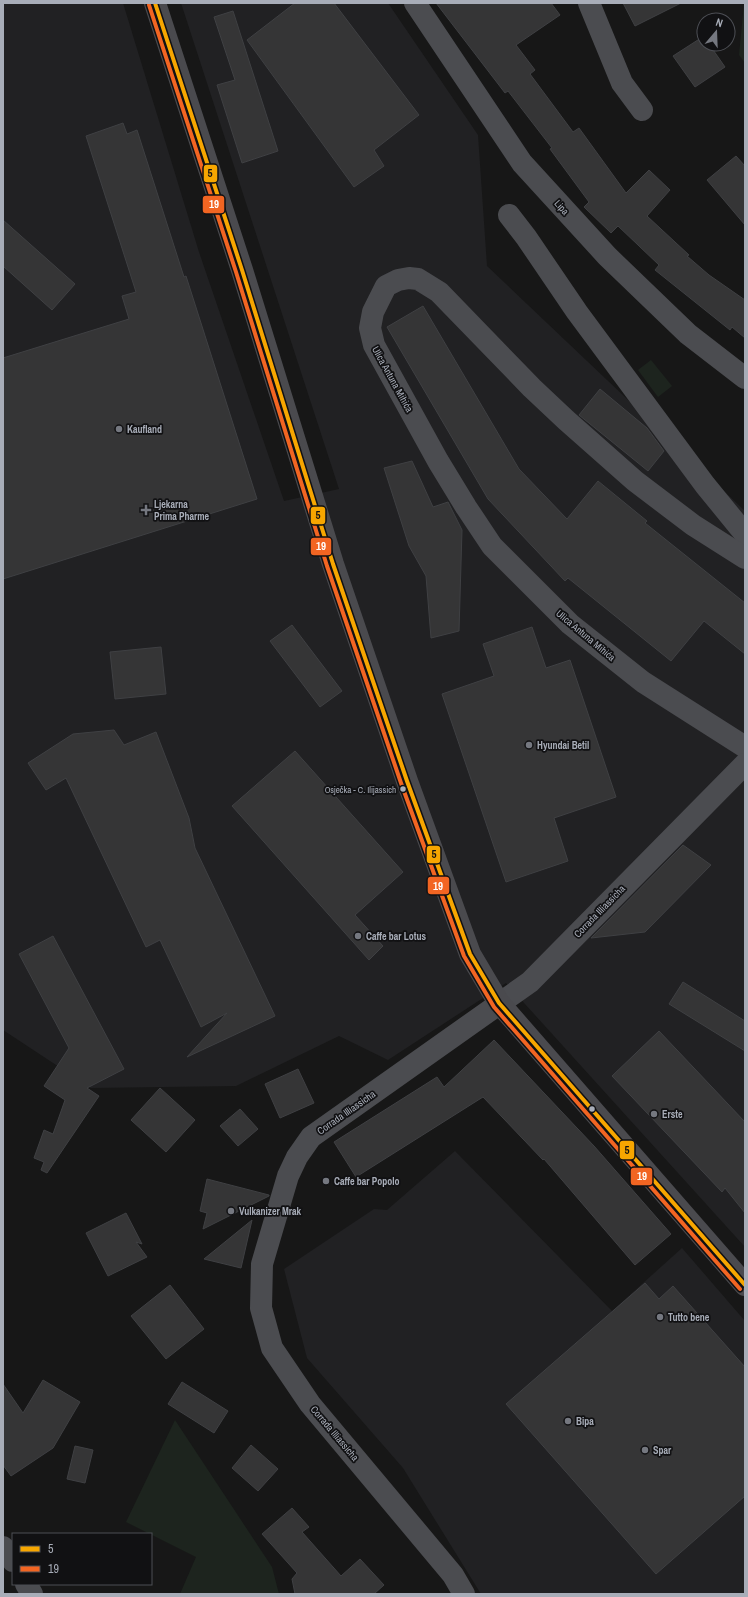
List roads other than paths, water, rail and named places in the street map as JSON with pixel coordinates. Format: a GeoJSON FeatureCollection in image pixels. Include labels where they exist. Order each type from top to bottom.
{"type":"FeatureCollection","features":[{"type":"Feature","properties":{"kind":"main road"},"geometry":{"type":"LineString","coordinates":[[155,3],[242,270],[333,564],[407,781],[470,954],[499,1003],[745,1285]]}},
{"type":"Feature","properties":{"kind":"street","name":"Lipa"},"geometry":{"type":"LineString","coordinates":[[415,3],[522,163],[606,256],[688,334],[745,378]]}},
{"type":"Feature","properties":{"kind":"street"},"geometry":{"type":"LineString","coordinates":[[589,3],[622,83],[642,110]]}},
{"type":"Feature","properties":{"kind":"street"},"geometry":{"type":"LineString","coordinates":[[509,215],[592,332],[705,486],[745,534]]}},
{"type":"Feature","properties":{"kind":"street","name":"Ulica Antuna Mihića"},"geometry":{"type":"LineString","coordinates":[[745,558],[693,525],[635,481],[532,388],[439,292],[418,279],[409,278],[398,280],[386,286],[373,312],[370,328],[374,345],[438,461],[492,546],[570,624],[643,682],[745,747]]}},
{"type":"Feature","properties":{"kind":"street","name":"Corrada Illiassicha"},"geometry":{"type":"LineString","coordinates":[[464,1594],[453,1575],[310,1404],[272,1348],[261,1308],[262,1264],[287,1180],[297,1157],[311,1137],[530,982],[745,764]]}},
{"type":"Feature","properties":{"kind":"street"},"geometry":{"type":"LineString","coordinates":[[3,1547],[12,1560]]}},
{"type":"Feature","properties":{"kind":"street"},"geometry":{"type":"LineString","coordinates":[[27,1585],[32,1594]]}},
{"type":"Feature","properties":{"kind":"place","name":"Kaufland"},"geometry":{"type":"Point","coordinates":[119,429]}},
{"type":"Feature","properties":{"kind":"place","name":"Ljekarna Prima Pharme"},"geometry":{"type":"Point","coordinates":[146,510]}},
{"type":"Feature","properties":{"kind":"place","name":"Hyundai Betil"},"geometry":{"type":"Point","coordinates":[529,745]}},
{"type":"Feature","properties":{"kind":"place","name":"Osječka - C. Ilijassich"},"geometry":{"type":"Point","coordinates":[403,789]}},
{"type":"Feature","properties":{"kind":"place","name":"Caffe bar Lotus"},"geometry":{"type":"Point","coordinates":[358,936]}},
{"type":"Feature","properties":{"kind":"place","name":"Erste"},"geometry":{"type":"Point","coordinates":[654,1114]}},
{"type":"Feature","properties":{"kind":"place","name":"Caffe bar Popolo"},"geometry":{"type":"Point","coordinates":[326,1181]}},
{"type":"Feature","properties":{"kind":"place","name":"Vulkanizer Mrak"},"geometry":{"type":"Point","coordinates":[231,1211]}},
{"type":"Feature","properties":{"kind":"place","name":"Tutto bene"},"geometry":{"type":"Point","coordinates":[660,1317]}},
{"type":"Feature","properties":{"kind":"place","name":"Bipa"},"geometry":{"type":"Point","coordinates":[568,1421]}},
{"type":"Feature","properties":{"kind":"place","name":"Spar"},"geometry":{"type":"Point","coordinates":[645,1450]}}]}
